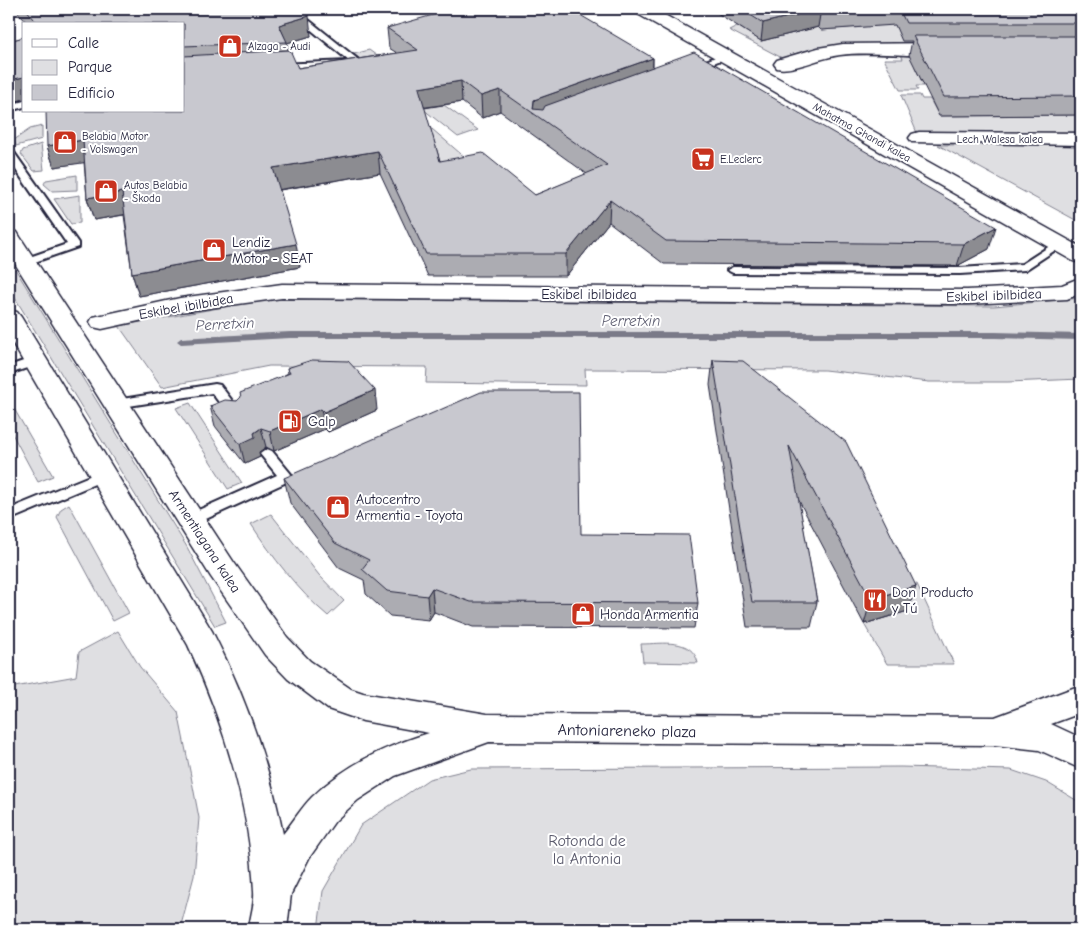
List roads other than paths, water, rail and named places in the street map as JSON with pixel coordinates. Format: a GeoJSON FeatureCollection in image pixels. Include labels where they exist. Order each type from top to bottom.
{"type":"FeatureCollection","features":[{"type":"Feature","properties":{"kind":"main road","name":"Mahatma Ghandi kalea"},"geometry":{"type":"LineString","coordinates":[[642,9],[1081,256]]}},
{"type":"Feature","properties":{"kind":"main road"},"geometry":{"type":"LineString","coordinates":[[783,64],[818,53],[843,49],[965,48]]}},
{"type":"Feature","properties":{"kind":"main road","name":"Lech Walesa kalea"},"geometry":{"type":"LineString","coordinates":[[919,138],[1081,139]]}},
{"type":"Feature","properties":{"kind":"main road","name":"Armentiagana kalea"},"geometry":{"type":"LineString","coordinates":[[9,237],[190,520],[276,646],[299,670],[340,699],[363,707],[489,728]]}},
{"type":"Feature","properties":{"kind":"main road","name":"Eskibel ibilbidea"},"geometry":{"type":"LineString","coordinates":[[102,322],[180,305],[282,291],[967,297],[1067,292],[1077,286]]}},
{"type":"Feature","properties":{"kind":"main road"},"geometry":{"type":"LineString","coordinates":[[9,317],[22,366],[104,475],[202,640],[221,680],[237,725],[266,833],[273,893]]}},
{"type":"Feature","properties":{"kind":"main road"},"geometry":{"type":"LineString","coordinates":[[995,730],[1081,699]]}},
{"type":"Feature","properties":{"kind":"main road","name":"Antoniareneko plaza"},"geometry":{"type":"LineString","coordinates":[[268,929],[273,893],[296,846],[323,810],[346,789],[384,765],[424,749],[489,728],[995,730],[1044,736],[1081,754]]}},
{"type":"Feature","properties":{"kind":"lane"},"geometry":{"type":"LineString","coordinates":[[270,68],[357,63],[290,9]]}},
{"type":"Feature","properties":{"kind":"lane"},"geometry":{"type":"LineString","coordinates":[[682,72],[726,56]]}},
{"type":"Feature","properties":{"kind":"lane"},"geometry":{"type":"LineString","coordinates":[[9,108],[22,105]]}},
{"type":"Feature","properties":{"kind":"lane"},"geometry":{"type":"LineString","coordinates":[[9,153],[74,245],[25,262]]}},
{"type":"Feature","properties":{"kind":"lane"},"geometry":{"type":"LineString","coordinates":[[733,270],[960,271],[1025,267],[1059,243]]}},
{"type":"Feature","properties":{"kind":"lane"},"geometry":{"type":"LineString","coordinates":[[116,404],[215,388],[237,416]]}},
{"type":"Feature","properties":{"kind":"lane"},"geometry":{"type":"LineString","coordinates":[[190,520],[286,477],[268,454]]}},
{"type":"Feature","properties":{"kind":"lane"},"geometry":{"type":"LineString","coordinates":[[9,515],[104,475]]}},
{"type":"Feature","properties":{"kind":"waterway","name":"Perretxin"},"geometry":{"type":"LineString","coordinates":[[181,341],[290,335],[995,335],[1081,337]]}},
{"type":"Feature","properties":{"kind":"place","name":"Alzaga - Audi"},"geometry":{"type":"Point","coordinates":[230,46]}},
{"type":"Feature","properties":{"kind":"place","name":"Belabia Motor - Volswagen"},"geometry":{"type":"Point","coordinates":[65,142]}},
{"type":"Feature","properties":{"kind":"place","name":"E.Leclerc"},"geometry":{"type":"Point","coordinates":[703,159]}},
{"type":"Feature","properties":{"kind":"place","name":"Autos Belabia - Škoda"},"geometry":{"type":"Point","coordinates":[106,191]}},
{"type":"Feature","properties":{"kind":"place","name":"Lendiz Motor - SEAT"},"geometry":{"type":"Point","coordinates":[214,250]}},
{"type":"Feature","properties":{"kind":"place","name":"Galp"},"geometry":{"type":"Point","coordinates":[290,421]}},
{"type":"Feature","properties":{"kind":"place","name":"Autocentro Armentia - Toyota"},"geometry":{"type":"Point","coordinates":[338,507]}},
{"type":"Feature","properties":{"kind":"place","name":"Don Producto y Tú"},"geometry":{"type":"Point","coordinates":[875,600]}},
{"type":"Feature","properties":{"kind":"place","name":"Honda Armentia"},"geometry":{"type":"Point","coordinates":[583,614]}},
{"type":"Feature","properties":{"kind":"park label","name":"Rotonda de la Antonia"},"geometry":{"type":"Point","coordinates":[587,849]}}]}
